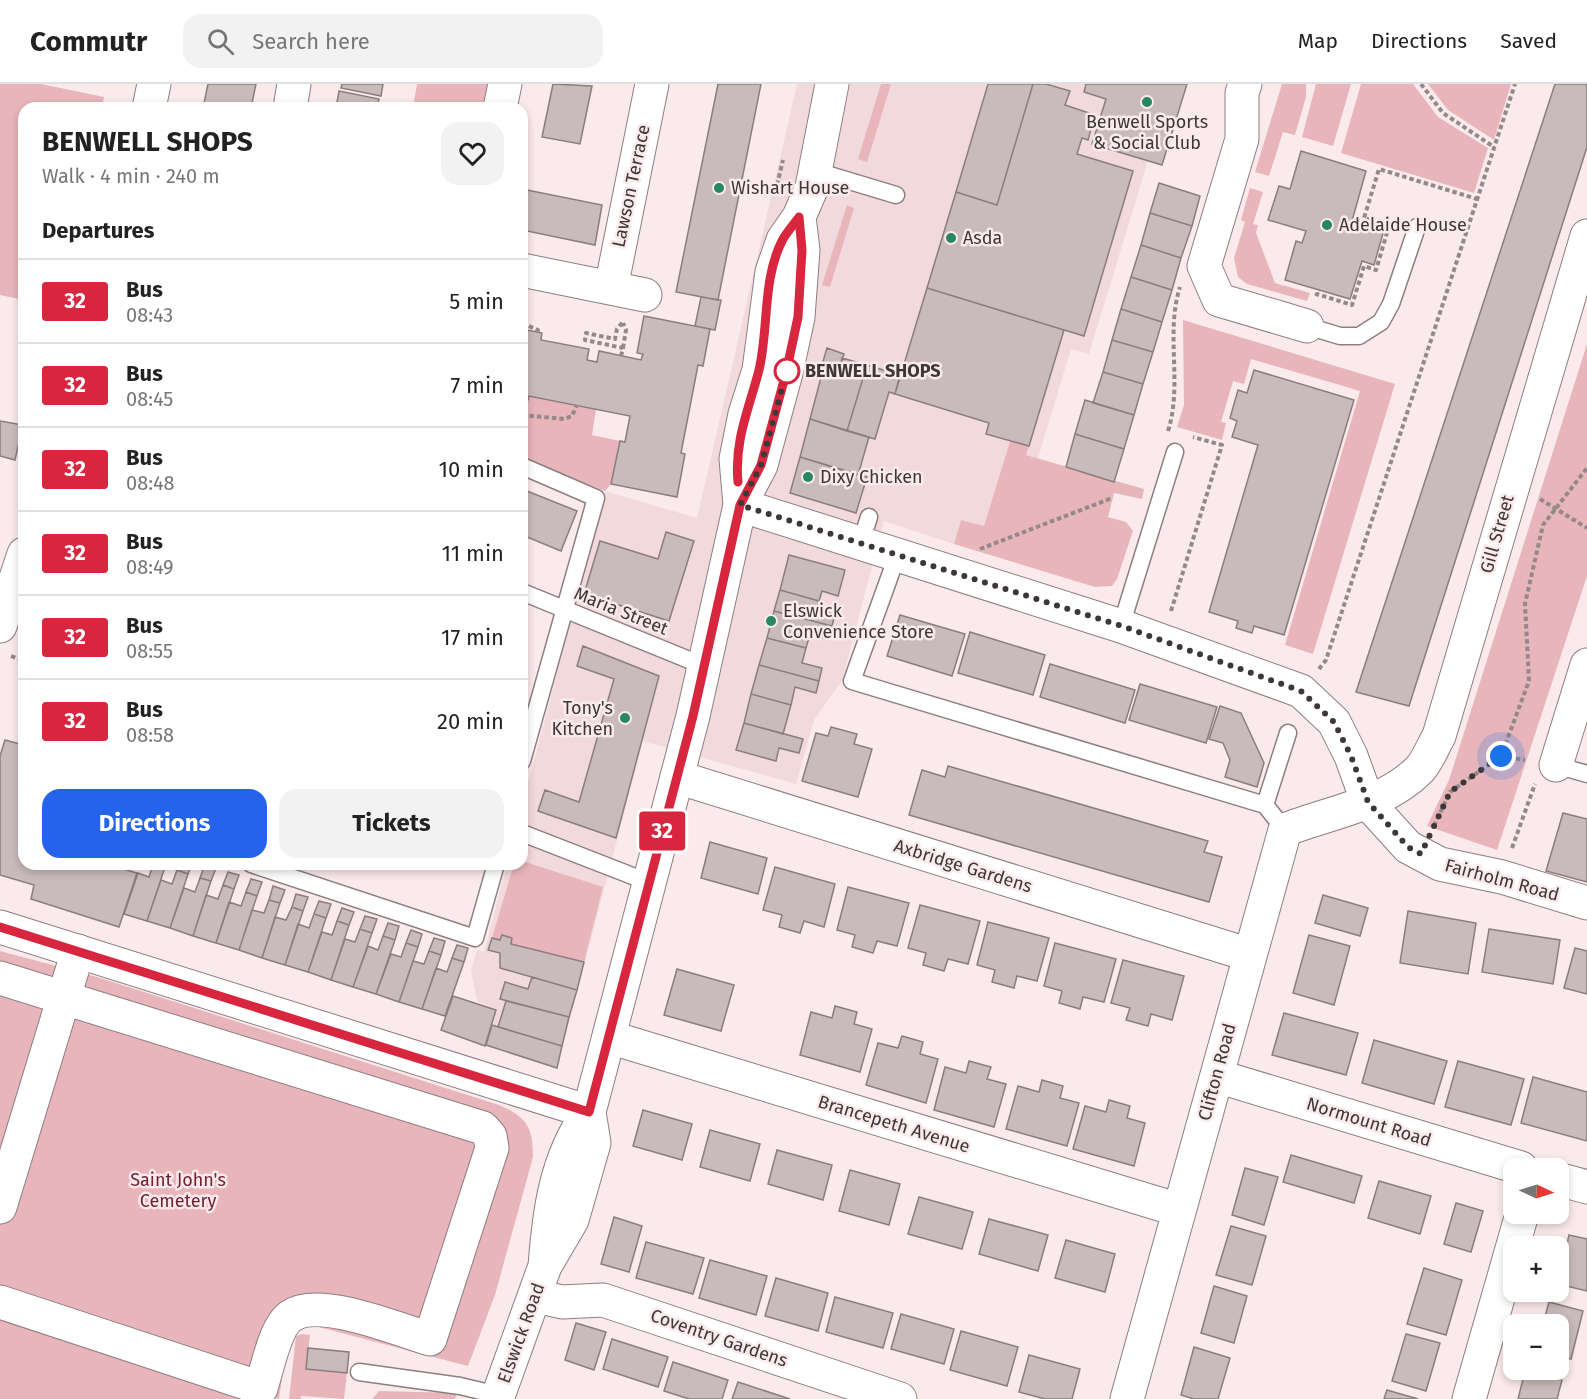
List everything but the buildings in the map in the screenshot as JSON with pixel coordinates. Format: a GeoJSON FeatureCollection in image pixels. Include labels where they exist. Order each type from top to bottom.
{"type":"FeatureCollection","features":[{"type":"Feature","properties":{"kind":"street"},"geometry":{"type":"LineString","coordinates":[[150,102],[154,84]]}},
{"type":"Feature","properties":{"kind":"street"},"geometry":{"type":"LineString","coordinates":[[291,102],[294,84]]}},
{"type":"Feature","properties":{"kind":"street"},"geometry":{"type":"LineString","coordinates":[[501,102],[505,84]]}},
{"type":"Feature","properties":{"kind":"street","name":"Lawson Terrace"},"geometry":{"type":"LineString","coordinates":[[611,288],[652,84]]}},
{"type":"Feature","properties":{"kind":"street","name":"Elswick Road"},"geometry":{"type":"LineString","coordinates":[[497,1397],[548,1288],[549,1213],[571,1137],[589,1112],[620,1041],[648,882],[690,781],[705,666],[740,505],[736,459],[745,414],[759,370],[772,272],[783,240],[799,217],[816,171],[821,132],[832,84]]}},
{"type":"Feature","properties":{"kind":"street"},"geometry":{"type":"LineString","coordinates":[[1245,84],[1242,93],[1242,139],[1204,266],[1219,300],[1307,326]]}},
{"type":"Feature","properties":{"kind":"street","name":"Gill Street"},"geometry":{"type":"LineString","coordinates":[[1368,802],[1398,786],[1421,768],[1439,736],[1513,478],[1587,236]]}},
{"type":"Feature","properties":{"kind":"street"},"geometry":{"type":"LineString","coordinates":[[528,271],[645,296]]}},
{"type":"Feature","properties":{"kind":"street"},"geometry":{"type":"LineString","coordinates":[[740,505],[865,531],[897,556],[1122,626],[1301,691],[1334,722],[1351,756],[1368,802],[1285,831]]}},
{"type":"Feature","properties":{"kind":"street"},"geometry":{"type":"LineString","coordinates":[[0,626],[18,572]]}},
{"type":"Feature","properties":{"kind":"street"},"geometry":{"type":"LineString","coordinates":[[1556,765],[1587,665]]}},
{"type":"Feature","properties":{"kind":"street","name":"Axbridge Gardens"},"geometry":{"type":"LineString","coordinates":[[690,781],[1250,955]]}},
{"type":"Feature","properties":{"kind":"street","name":"Fairholm Road"},"geometry":{"type":"LineString","coordinates":[[1368,802],[1408,847],[1440,864],[1502,877],[1587,903]]}},
{"type":"Feature","properties":{"kind":"street","name":"Clifton Road"},"geometry":{"type":"LineString","coordinates":[[1127,1399],[1285,831]]}},
{"type":"Feature","properties":{"kind":"street"},"geometry":{"type":"LineString","coordinates":[[0,927],[589,1112]]}},
{"type":"Feature","properties":{"kind":"street"},"geometry":{"type":"LineString","coordinates":[[0,1207],[78,951]]}},
{"type":"Feature","properties":{"kind":"street"},"geometry":{"type":"LineString","coordinates":[[0,978],[483,1128],[490,1136],[492,1148],[430,1339],[336,1311],[310,1310],[291,1316],[280,1330],[261,1388],[0,1302]]}},
{"type":"Feature","properties":{"kind":"street","name":"Brancepeth Avenue"},"geometry":{"type":"LineString","coordinates":[[620,1041],[1179,1210]]}},
{"type":"Feature","properties":{"kind":"street","name":"Normount Road"},"geometry":{"type":"LineString","coordinates":[[1217,1076],[1503,1163]]}},
{"type":"Feature","properties":{"kind":"street"},"geometry":{"type":"LineString","coordinates":[[1569,1182],[1587,1187]]}},
{"type":"Feature","properties":{"kind":"street"},"geometry":{"type":"LineString","coordinates":[[1469,1399],[1519,1224]]}},
{"type":"Feature","properties":{"kind":"street","name":"Coventry Gardens"},"geometry":{"type":"LineString","coordinates":[[548,1288],[603,1300],[900,1399]]}},
{"type":"Feature","properties":{"kind":"lane"},"geometry":{"type":"LineString","coordinates":[[816,171],[896,195]]}},
{"type":"Feature","properties":{"kind":"lane"},"geometry":{"type":"LineString","coordinates":[[1307,326],[1340,336],[1359,336],[1381,322],[1391,304],[1417,227]]}},
{"type":"Feature","properties":{"kind":"lane"},"geometry":{"type":"LineString","coordinates":[[1122,626],[1170,446]]}},
{"type":"Feature","properties":{"kind":"lane"},"geometry":{"type":"LineString","coordinates":[[528,469],[597,498],[528,739]]}},
{"type":"Feature","properties":{"kind":"lane"},"geometry":{"type":"LineString","coordinates":[[897,556],[852,681],[1265,805],[1285,831]]}},
{"type":"Feature","properties":{"kind":"lane","name":"Maria Street"},"geometry":{"type":"LineString","coordinates":[[528,594],[705,666]]}},
{"type":"Feature","properties":{"kind":"lane"},"geometry":{"type":"LineString","coordinates":[[1265,805],[1288,733]]}},
{"type":"Feature","properties":{"kind":"lane"},"geometry":{"type":"LineString","coordinates":[[1556,765],[1587,774]]}},
{"type":"Feature","properties":{"kind":"lane"},"geometry":{"type":"LineString","coordinates":[[528,835],[648,882]]}},
{"type":"Feature","properties":{"kind":"lane"},"geometry":{"type":"LineString","coordinates":[[269,870],[475,938],[494,870]]}},
{"type":"Feature","properties":{"kind":"lane"},"geometry":{"type":"LineString","coordinates":[[359,1372],[460,1386],[497,1397]]}},
{"type":"Feature","properties":{"kind":"path"},"geometry":{"type":"LineString","coordinates":[[1421,84],[1443,113],[1494,147]]}},
{"type":"Feature","properties":{"kind":"path"},"geometry":{"type":"LineString","coordinates":[[1301,691],[1326,660],[1515,84]]}},
{"type":"Feature","properties":{"kind":"path"},"geometry":{"type":"LineString","coordinates":[[1307,326],[1317,294],[1352,305],[1364,266],[1376,270],[1389,226],[1364,218],[1379,169],[1477,199]]}},
{"type":"Feature","properties":{"kind":"path"},"geometry":{"type":"LineString","coordinates":[[1170,446],[1175,402],[1174,305],[1181,282]]}},
{"type":"Feature","properties":{"kind":"path"},"geometry":{"type":"LineString","coordinates":[[621,356],[623,348],[626,330],[623,323],[617,329],[615,339],[586,333],[585,340],[623,348]]}},
{"type":"Feature","properties":{"kind":"path"},"geometry":{"type":"LineString","coordinates":[[528,326],[538,330],[537,332]]}},
{"type":"Feature","properties":{"kind":"path"},"geometry":{"type":"LineString","coordinates":[[528,416],[564,419],[572,416],[577,405]]}},
{"type":"Feature","properties":{"kind":"path"},"geometry":{"type":"LineString","coordinates":[[1162,640],[1222,446]]}},
{"type":"Feature","properties":{"kind":"path"},"geometry":{"type":"LineString","coordinates":[[1421,854],[1450,792],[1501,756],[1529,681],[1525,604],[1543,525],[1587,468]]}},
{"type":"Feature","properties":{"kind":"path"},"geometry":{"type":"LineString","coordinates":[[1513,478],[1555,510],[1587,528]]}},
{"type":"Feature","properties":{"kind":"path"},"geometry":{"type":"LineString","coordinates":[[975,551],[1112,498]]}},
{"type":"Feature","properties":{"kind":"path"},"geometry":{"type":"LineString","coordinates":[[1502,877],[1539,773],[1556,765]]}},
{"type":"Feature","properties":{"kind":"shaded area"},"geometry":{"type":"Polygon","coordinates":[[[797,84],[1086,84],[1084,92],[1106,99],[1092,144],[1148,161],[1089,354],[1071,349],[1038,458],[1026,455],[1029,447],[1010,441],[984,526],[961,520],[954,544],[884,521],[842,681],[814,720],[796,784],[643,741],[557,1069],[485,1046],[496,1010],[477,1001],[471,970],[477,950],[484,952],[505,870],[528,870],[528,783],[605,491],[697,518],[797,84]]]}},
{"type":"Feature","properties":{"kind":"green space"},"geometry":{"type":"Polygon","coordinates":[[[0,84],[41,84],[104,97],[103,102],[18,102],[18,299],[0,295],[0,84]]]}},
{"type":"Feature","properties":{"kind":"green space"},"geometry":{"type":"Polygon","coordinates":[[[417,84],[488,84],[485,102],[414,102],[417,84]]]}},
{"type":"Feature","properties":{"kind":"green space"},"geometry":{"type":"Polygon","coordinates":[[[881,84],[891,84],[867,162],[858,159],[881,84]]]}},
{"type":"Feature","properties":{"kind":"green space"},"geometry":{"type":"Polygon","coordinates":[[[1282,84],[1306,84],[1306,97],[1295,135],[1283,132],[1269,176],[1255,172],[1282,84]]]}},
{"type":"Feature","properties":{"kind":"green space"},"geometry":{"type":"Polygon","coordinates":[[[1316,84],[1351,84],[1333,146],[1302,137],[1316,84]]]}},
{"type":"Feature","properties":{"kind":"green space"},"geometry":{"type":"Polygon","coordinates":[[[1361,84],[1413,84],[1438,117],[1488,148],[1474,193],[1341,153],[1361,84]]]}},
{"type":"Feature","properties":{"kind":"green space"},"geometry":{"type":"Polygon","coordinates":[[[1428,84],[1511,84],[1494,140],[1448,110],[1428,84]]]}},
{"type":"Feature","properties":{"kind":"green space"},"geometry":{"type":"Polygon","coordinates":[[[1250,188],[1263,192],[1253,224],[1258,225],[1256,233],[1275,283],[1310,293],[1307,301],[1247,284],[1238,277],[1234,258],[1245,222],[1241,220],[1250,188]]]}},
{"type":"Feature","properties":{"kind":"green space"},"geometry":{"type":"Polygon","coordinates":[[[847,205],[854,208],[830,287],[822,285],[847,205]]]}},
{"type":"Feature","properties":{"kind":"green space"},"geometry":{"type":"Polygon","coordinates":[[[1183,320],[1395,384],[1313,654],[1285,645],[1360,391],[1251,359],[1244,384],[1233,381],[1221,422],[1226,423],[1222,440],[1177,427],[1184,405],[1183,320]]]}},
{"type":"Feature","properties":{"kind":"green space"},"geometry":{"type":"Polygon","coordinates":[[[1587,344],[1587,576],[1497,850],[1427,826],[1449,780],[1587,344]]]}},
{"type":"Feature","properties":{"kind":"green space"},"geometry":{"type":"Polygon","coordinates":[[[529,396],[596,409],[592,435],[620,441],[611,484],[605,491],[528,460],[529,396]]]}},
{"type":"Feature","properties":{"kind":"green space"},"geometry":{"type":"Polygon","coordinates":[[[1010,441],[1029,446],[1026,455],[1144,489],[1142,499],[1114,493],[1108,517],[1126,522],[1133,531],[1117,579],[1112,586],[1095,587],[954,544],[961,520],[984,526],[1010,441]]]}},
{"type":"Feature","properties":{"kind":"green space"},"geometry":{"type":"Polygon","coordinates":[[[528,863],[603,887],[584,962],[511,944],[512,938],[503,935],[500,940],[492,938],[512,870],[528,870],[528,863]]]}},
{"type":"Feature","properties":{"kind":"green space","name":"Saint John's Cemetery"},"geometry":{"type":"Polygon","coordinates":[[[0,951],[97,977],[499,1105],[522,1119],[530,1131],[533,1157],[495,1295],[468,1366],[307,1324],[288,1334],[279,1399],[265,1396],[264,1399],[0,1399],[0,951]]]}},
{"type":"Feature","properties":{"kind":"green space"},"geometry":{"type":"Polygon","coordinates":[[[310,1335],[306,1369],[347,1373],[344,1399],[301,1396],[301,1399],[289,1399],[296,1336],[310,1335]]]}},
{"type":"Feature","properties":{"kind":"green space"},"geometry":{"type":"Polygon","coordinates":[[[379,1391],[457,1393],[455,1399],[372,1399],[379,1391]]]}},
{"type":"Feature","properties":{"kind":"bus line","name":"32"},"geometry":{"type":"LineString","coordinates":[[0,927],[589,1112],[693,716],[740,505],[761,465],[786,373],[798,317],[802,250],[799,217],[783,240],[772,272],[759,370],[745,414],[736,459],[738,482]]}},
{"type":"Feature","properties":{"kind":"place","name":"Benwell Sports & Social Club"},"geometry":{"type":"Point","coordinates":[1147,102]}},
{"type":"Feature","properties":{"kind":"place","name":"Wishart House"},"geometry":{"type":"Point","coordinates":[719,188]}},
{"type":"Feature","properties":{"kind":"place","name":"Adelaide House"},"geometry":{"type":"Point","coordinates":[1327,225]}},
{"type":"Feature","properties":{"kind":"place","name":"Asda"},"geometry":{"type":"Point","coordinates":[951,238]}},
{"type":"Feature","properties":{"kind":"place","name":"BENWELL SHOPS"},"geometry":{"type":"Point","coordinates":[787,371]}},
{"type":"Feature","properties":{"kind":"place","name":"Dixy Chicken"},"geometry":{"type":"Point","coordinates":[808,477]}},
{"type":"Feature","properties":{"kind":"place","name":"Elswick Convenience Store"},"geometry":{"type":"Point","coordinates":[771,621]}},
{"type":"Feature","properties":{"kind":"place","name":"Tony's Kitchen"},"geometry":{"type":"Point","coordinates":[625,718]}},
{"type":"Feature","properties":{"kind":"route"},"geometry":{"type":"LineString","coordinates":[[787,371],[761,465],[740,505],[1122,626],[1301,691],[1334,722],[1351,756],[1368,802],[1408,847],[1421,854],[1450,792],[1501,756]]}}]}
